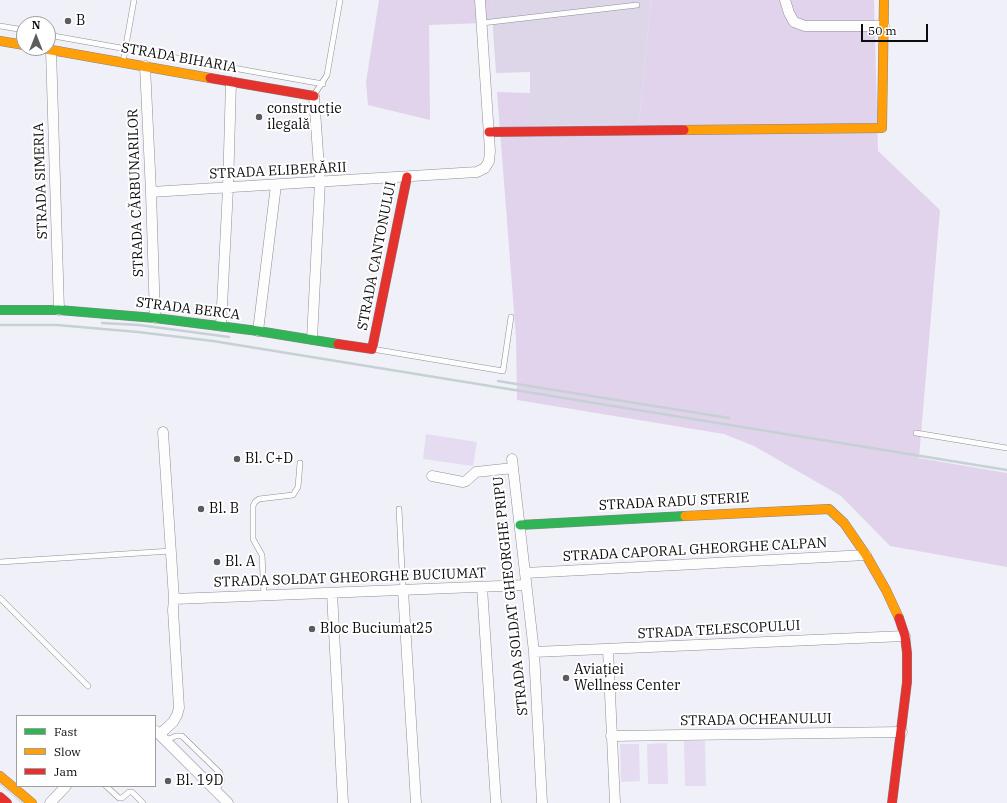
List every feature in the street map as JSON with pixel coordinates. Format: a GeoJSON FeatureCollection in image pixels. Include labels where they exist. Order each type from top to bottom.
{"type":"FeatureCollection","features":[{"type":"Feature","properties":{"kind":"street","name":"STRADA CANTONULUI"},"geometry":{"type":"LineString","coordinates":[[372,349],[407,177],[478,172],[485,168],[489,161],[489,132],[480,0]]}},
{"type":"Feature","properties":{"kind":"street"},"geometry":{"type":"LineString","coordinates":[[785,0],[789,13],[794,22],[805,26],[884,26]]}},
{"type":"Feature","properties":{"kind":"street"},"geometry":{"type":"LineString","coordinates":[[489,132],[882,128],[884,0]]}},
{"type":"Feature","properties":{"kind":"street"},"geometry":{"type":"LineString","coordinates":[[0,41],[16,44]]}},
{"type":"Feature","properties":{"kind":"street","name":"STRADA BIHARIA"},"geometry":{"type":"LineString","coordinates":[[56,51],[314,96]]}},
{"type":"Feature","properties":{"kind":"street","name":"STRADA SIMERIA"},"geometry":{"type":"LineString","coordinates":[[51,56],[59,310]]}},
{"type":"Feature","properties":{"kind":"street","name":"STRADA CĂRBUNARILOR"},"geometry":{"type":"LineString","coordinates":[[145,66],[155,318]]}},
{"type":"Feature","properties":{"kind":"street"},"geometry":{"type":"LineString","coordinates":[[221,326],[228,188],[231,82]]}},
{"type":"Feature","properties":{"kind":"street"},"geometry":{"type":"LineString","coordinates":[[312,339],[320,182],[314,96]]}},
{"type":"Feature","properties":{"kind":"street","name":"STRADA ELIBERĂRII"},"geometry":{"type":"LineString","coordinates":[[151,192],[407,177]]}},
{"type":"Feature","properties":{"kind":"street"},"geometry":{"type":"LineString","coordinates":[[258,331],[276,185]]}},
{"type":"Feature","properties":{"kind":"street","name":"STRADA BERCA"},"geometry":{"type":"LineString","coordinates":[[0,310],[59,310],[155,318],[258,331],[372,349]]}},
{"type":"Feature","properties":{"kind":"street"},"geometry":{"type":"LineString","coordinates":[[163,432],[174,599],[173,610],[179,708],[173,722],[160,735],[228,803]]}},
{"type":"Feature","properties":{"kind":"street","name":"STRADA SOLDAT GHEORGHE PRIPU"},"geometry":{"type":"LineString","coordinates":[[432,476],[463,482],[476,472],[512,463],[534,652],[542,803]]}},
{"type":"Feature","properties":{"kind":"street","name":"STRADA RADU STERIE"},"geometry":{"type":"LineString","coordinates":[[520,525],[829,509],[839,516],[866,554]]}},
{"type":"Feature","properties":{"kind":"street"},"geometry":{"type":"LineString","coordinates":[[866,554],[898,615],[907,653],[908,674],[892,803]]}},
{"type":"Feature","properties":{"kind":"street","name":"STRADA CAPORAL GHEORGHE CALPAN"},"geometry":{"type":"LineString","coordinates":[[525,573],[866,554]]}},
{"type":"Feature","properties":{"kind":"street","name":"STRADA SOLDAT GHEORGHE BUCIUMAT"},"geometry":{"type":"LineString","coordinates":[[174,599],[526,585]]}},
{"type":"Feature","properties":{"kind":"street"},"geometry":{"type":"LineString","coordinates":[[482,587],[496,803]]}},
{"type":"Feature","properties":{"kind":"street"},"geometry":{"type":"LineString","coordinates":[[403,590],[416,803]]}},
{"type":"Feature","properties":{"kind":"street"},"geometry":{"type":"LineString","coordinates":[[332,593],[343,803]]}},
{"type":"Feature","properties":{"kind":"street","name":"STRADA TELESCOPULUI"},"geometry":{"type":"LineString","coordinates":[[534,652],[904,636]]}},
{"type":"Feature","properties":{"kind":"street"},"geometry":{"type":"LineString","coordinates":[[608,649],[615,803]]}},
{"type":"Feature","properties":{"kind":"street","name":"STRADA OCHEANULUI"},"geometry":{"type":"LineString","coordinates":[[611,736],[902,732]]}},
{"type":"Feature","properties":{"kind":"street"},"geometry":{"type":"LineString","coordinates":[[0,776],[32,803]]}},
{"type":"Feature","properties":{"kind":"street"},"geometry":{"type":"LineString","coordinates":[[50,803],[65,787]]}},
{"type":"Feature","properties":{"kind":"street"},"geometry":{"type":"LineString","coordinates":[[0,797],[7,803]]}},
{"type":"Feature","properties":{"kind":"lane"},"geometry":{"type":"LineString","coordinates":[[123,63],[134,0]]}},
{"type":"Feature","properties":{"kind":"lane"},"geometry":{"type":"LineString","coordinates":[[314,96],[323,84],[327,75],[340,1],[333,0]]}},
{"type":"Feature","properties":{"kind":"lane"},"geometry":{"type":"LineString","coordinates":[[482,22],[637,6]]}},
{"type":"Feature","properties":{"kind":"lane"},"geometry":{"type":"LineString","coordinates":[[0,26],[16,29]]}},
{"type":"Feature","properties":{"kind":"lane"},"geometry":{"type":"LineString","coordinates":[[56,35],[323,84]]}},
{"type":"Feature","properties":{"kind":"lane"},"geometry":{"type":"LineString","coordinates":[[372,349],[503,371],[511,317]]}},
{"type":"Feature","properties":{"kind":"lane"},"geometry":{"type":"LineString","coordinates":[[916,433],[1007,448]]}},
{"type":"Feature","properties":{"kind":"lane"},"geometry":{"type":"LineString","coordinates":[[264,596],[262,555],[254,539],[255,502],[259,499],[292,495],[298,487],[300,463]]}},
{"type":"Feature","properties":{"kind":"lane"},"geometry":{"type":"LineString","coordinates":[[399,509],[403,590]]}},
{"type":"Feature","properties":{"kind":"lane"},"geometry":{"type":"LineString","coordinates":[[0,562],[171,551]]}},
{"type":"Feature","properties":{"kind":"lane"},"geometry":{"type":"LineString","coordinates":[[0,598],[88,686]]}},
{"type":"Feature","properties":{"kind":"lane"},"geometry":{"type":"LineString","coordinates":[[160,735],[182,736],[220,773],[222,780],[216,792]]}},
{"type":"Feature","properties":{"kind":"lane"},"geometry":{"type":"LineString","coordinates":[[107,787],[119,798],[122,798],[129,792],[132,792],[143,803]]}},
{"type":"Feature","properties":{"kind":"shaded area"},"geometry":{"type":"Polygon","coordinates":[[[379,0],[491,0],[493,24],[429,25],[430,120],[368,105],[366,82],[379,0]]]}},
{"type":"Feature","properties":{"kind":"shaded area"},"geometry":{"type":"Polygon","coordinates":[[[491,0],[651,0],[639,124],[530,126],[530,72],[496,73],[491,0]]]}},
{"type":"Feature","properties":{"kind":"shaded area"},"geometry":{"type":"Polygon","coordinates":[[[651,0],[874,0],[878,151],[940,210],[919,458],[1007,473],[1007,567],[890,546],[841,496],[754,446],[724,434],[517,400],[516,337],[497,92],[530,93],[530,126],[639,124],[651,0]]]}},
{"type":"Feature","properties":{"kind":"shaded area"},"geometry":{"type":"Polygon","coordinates":[[[426,434],[477,442],[473,466],[423,459],[426,434]]]}},
{"type":"Feature","properties":{"kind":"shaded area"},"geometry":{"type":"Polygon","coordinates":[[[684,741],[705,741],[706,786],[685,786],[684,741]]]}},
{"type":"Feature","properties":{"kind":"shaded area"},"geometry":{"type":"Polygon","coordinates":[[[667,743],[668,784],[648,784],[647,744],[667,743]]]}},
{"type":"Feature","properties":{"kind":"shaded area"},"geometry":{"type":"Polygon","coordinates":[[[620,744],[639,744],[640,781],[621,782],[620,744]]]}},
{"type":"Feature","properties":{"kind":"tram line"},"geometry":{"type":"LineString","coordinates":[[0,784],[22,803]]}},
{"type":"Feature","properties":{"kind":"railway"},"geometry":{"type":"LineString","coordinates":[[102,323],[139,325],[229,337]]}},
{"type":"Feature","properties":{"kind":"railway"},"geometry":{"type":"LineString","coordinates":[[0,325],[57,325],[138,332],[213,341],[1007,470]]}},
{"type":"Feature","properties":{"kind":"railway"},"geometry":{"type":"LineString","coordinates":[[498,381],[729,418]]}},
{"type":"Feature","properties":{"kind":"traffic: fast"},"geometry":{"type":"LineString","coordinates":[[0,310],[59,310],[155,318],[258,331],[338,344]]}},
{"type":"Feature","properties":{"kind":"traffic: fast"},"geometry":{"type":"LineString","coordinates":[[520,525],[685,516]]}},
{"type":"Feature","properties":{"kind":"traffic: slow"},"geometry":{"type":"LineString","coordinates":[[684,130],[882,128],[884,0]]}},
{"type":"Feature","properties":{"kind":"traffic: slow"},"geometry":{"type":"LineString","coordinates":[[0,41],[16,44]]}},
{"type":"Feature","properties":{"kind":"traffic: slow"},"geometry":{"type":"LineString","coordinates":[[56,51],[210,78]]}},
{"type":"Feature","properties":{"kind":"traffic: slow"},"geometry":{"type":"LineString","coordinates":[[685,516],[829,509],[844,523],[866,555],[886,590],[899,618]]}},
{"type":"Feature","properties":{"kind":"traffic: slow"},"geometry":{"type":"LineString","coordinates":[[0,776],[32,803]]}},
{"type":"Feature","properties":{"kind":"traffic: jam"},"geometry":{"type":"LineString","coordinates":[[210,78],[314,96]]}},
{"type":"Feature","properties":{"kind":"traffic: jam"},"geometry":{"type":"LineString","coordinates":[[489,132],[684,130]]}},
{"type":"Feature","properties":{"kind":"traffic: jam"},"geometry":{"type":"LineString","coordinates":[[338,344],[372,349],[407,177]]}},
{"type":"Feature","properties":{"kind":"traffic: jam"},"geometry":{"type":"LineString","coordinates":[[892,803],[907,682],[907,653],[905,636],[899,618]]}},
{"type":"Feature","properties":{"kind":"traffic: jam"},"geometry":{"type":"LineString","coordinates":[[0,797],[7,803]]}},
{"type":"Feature","properties":{"kind":"place","name":"B"},"geometry":{"type":"Point","coordinates":[68,21]}},
{"type":"Feature","properties":{"kind":"place","name":"construcție ilegală"},"geometry":{"type":"Point","coordinates":[259,117]}},
{"type":"Feature","properties":{"kind":"place","name":"Bl. C+D"},"geometry":{"type":"Point","coordinates":[237,459]}},
{"type":"Feature","properties":{"kind":"place","name":"Bl. B"},"geometry":{"type":"Point","coordinates":[201,509]}},
{"type":"Feature","properties":{"kind":"place","name":"Bl. A"},"geometry":{"type":"Point","coordinates":[217,562]}},
{"type":"Feature","properties":{"kind":"place","name":"Bloc Buciumat25"},"geometry":{"type":"Point","coordinates":[312,629]}},
{"type":"Feature","properties":{"kind":"place","name":"Aviației Wellness Center"},"geometry":{"type":"Point","coordinates":[566,678]}},
{"type":"Feature","properties":{"kind":"place","name":"Bl. 19D"},"geometry":{"type":"Point","coordinates":[168,781]}}]}
